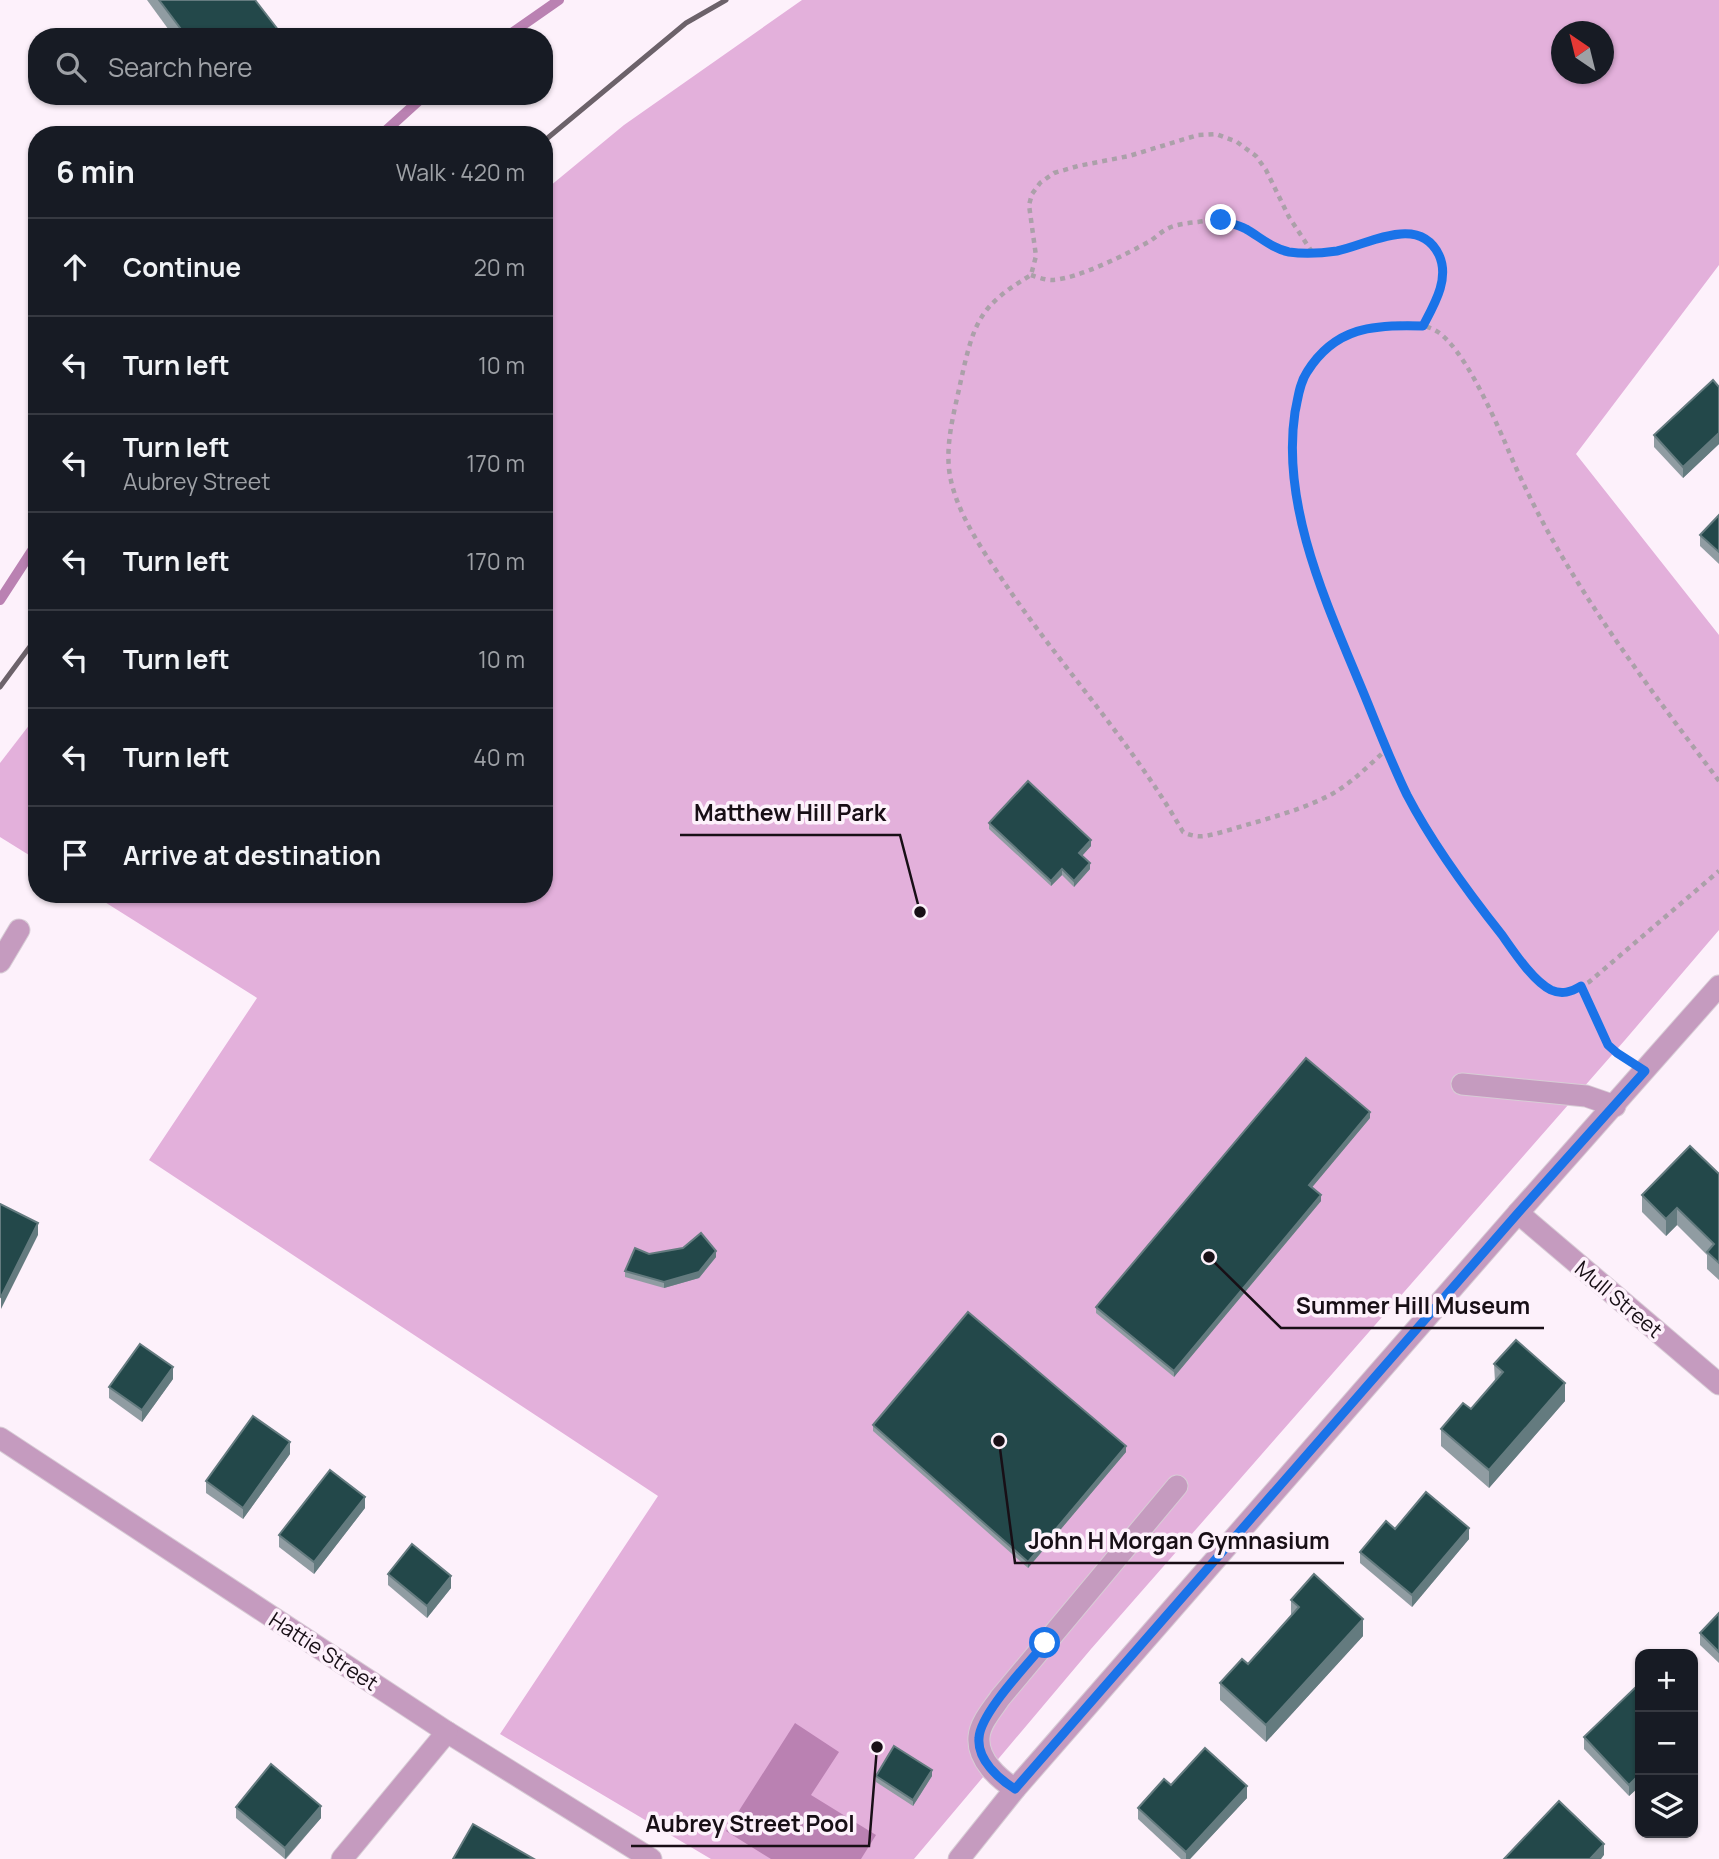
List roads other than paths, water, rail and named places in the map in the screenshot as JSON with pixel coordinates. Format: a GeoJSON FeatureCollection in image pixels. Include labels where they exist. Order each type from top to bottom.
{"type":"FeatureCollection","features":[{"type":"Feature","properties":{"kind":"street"},"geometry":{"type":"LineString","coordinates":[[0,962],[19,930]]}},
{"type":"Feature","properties":{"kind":"street"},"geometry":{"type":"LineString","coordinates":[[959,1859],[1015,1789],[1719,986]]}},
{"type":"Feature","properties":{"kind":"street"},"geometry":{"type":"LineString","coordinates":[[1462,1084],[1586,1096],[1615,1106]]}},
{"type":"Feature","properties":{"kind":"street","name":"Mull Street"},"geometry":{"type":"LineString","coordinates":[[1518,1213],[1719,1384]]}},
{"type":"Feature","properties":{"kind":"street","name":"Hattie Street"},"geometry":{"type":"LineString","coordinates":[[0,1438],[447,1732],[651,1859]]}},
{"type":"Feature","properties":{"kind":"street"},"geometry":{"type":"LineString","coordinates":[[1015,1789],[998,1778],[981,1753],[979,1738],[984,1720],[1177,1486]]}},
{"type":"Feature","properties":{"kind":"street"},"geometry":{"type":"LineString","coordinates":[[342,1859],[447,1732]]}},
{"type":"Feature","properties":{"kind":"waterway"},"geometry":{"type":"LineString","coordinates":[[519,28],[559,0]]}},
{"type":"Feature","properties":{"kind":"waterway"},"geometry":{"type":"LineString","coordinates":[[391,126],[414,105]]}},
{"type":"Feature","properties":{"kind":"waterway"},"geometry":{"type":"LineString","coordinates":[[0,600],[28,557]]}},
{"type":"Feature","properties":{"kind":"railway"},"geometry":{"type":"LineString","coordinates":[[553,134],[686,23],[726,0]]}},
{"type":"Feature","properties":{"kind":"railway"},"geometry":{"type":"LineString","coordinates":[[0,687],[28,649]]}},
{"type":"Feature","properties":{"kind":"place","name":"Matthew Hill Park"},"geometry":{"type":"Point","coordinates":[920,912]}},
{"type":"Feature","properties":{"kind":"place","name":"Summer Hill Museum"},"geometry":{"type":"Point","coordinates":[1209,1257]}},
{"type":"Feature","properties":{"kind":"place","name":"John H Morgan Gymnasium"},"geometry":{"type":"Point","coordinates":[999,1441]}},
{"type":"Feature","properties":{"kind":"place","name":"Aubrey Street Pool"},"geometry":{"type":"Point","coordinates":[877,1747]}}]}
